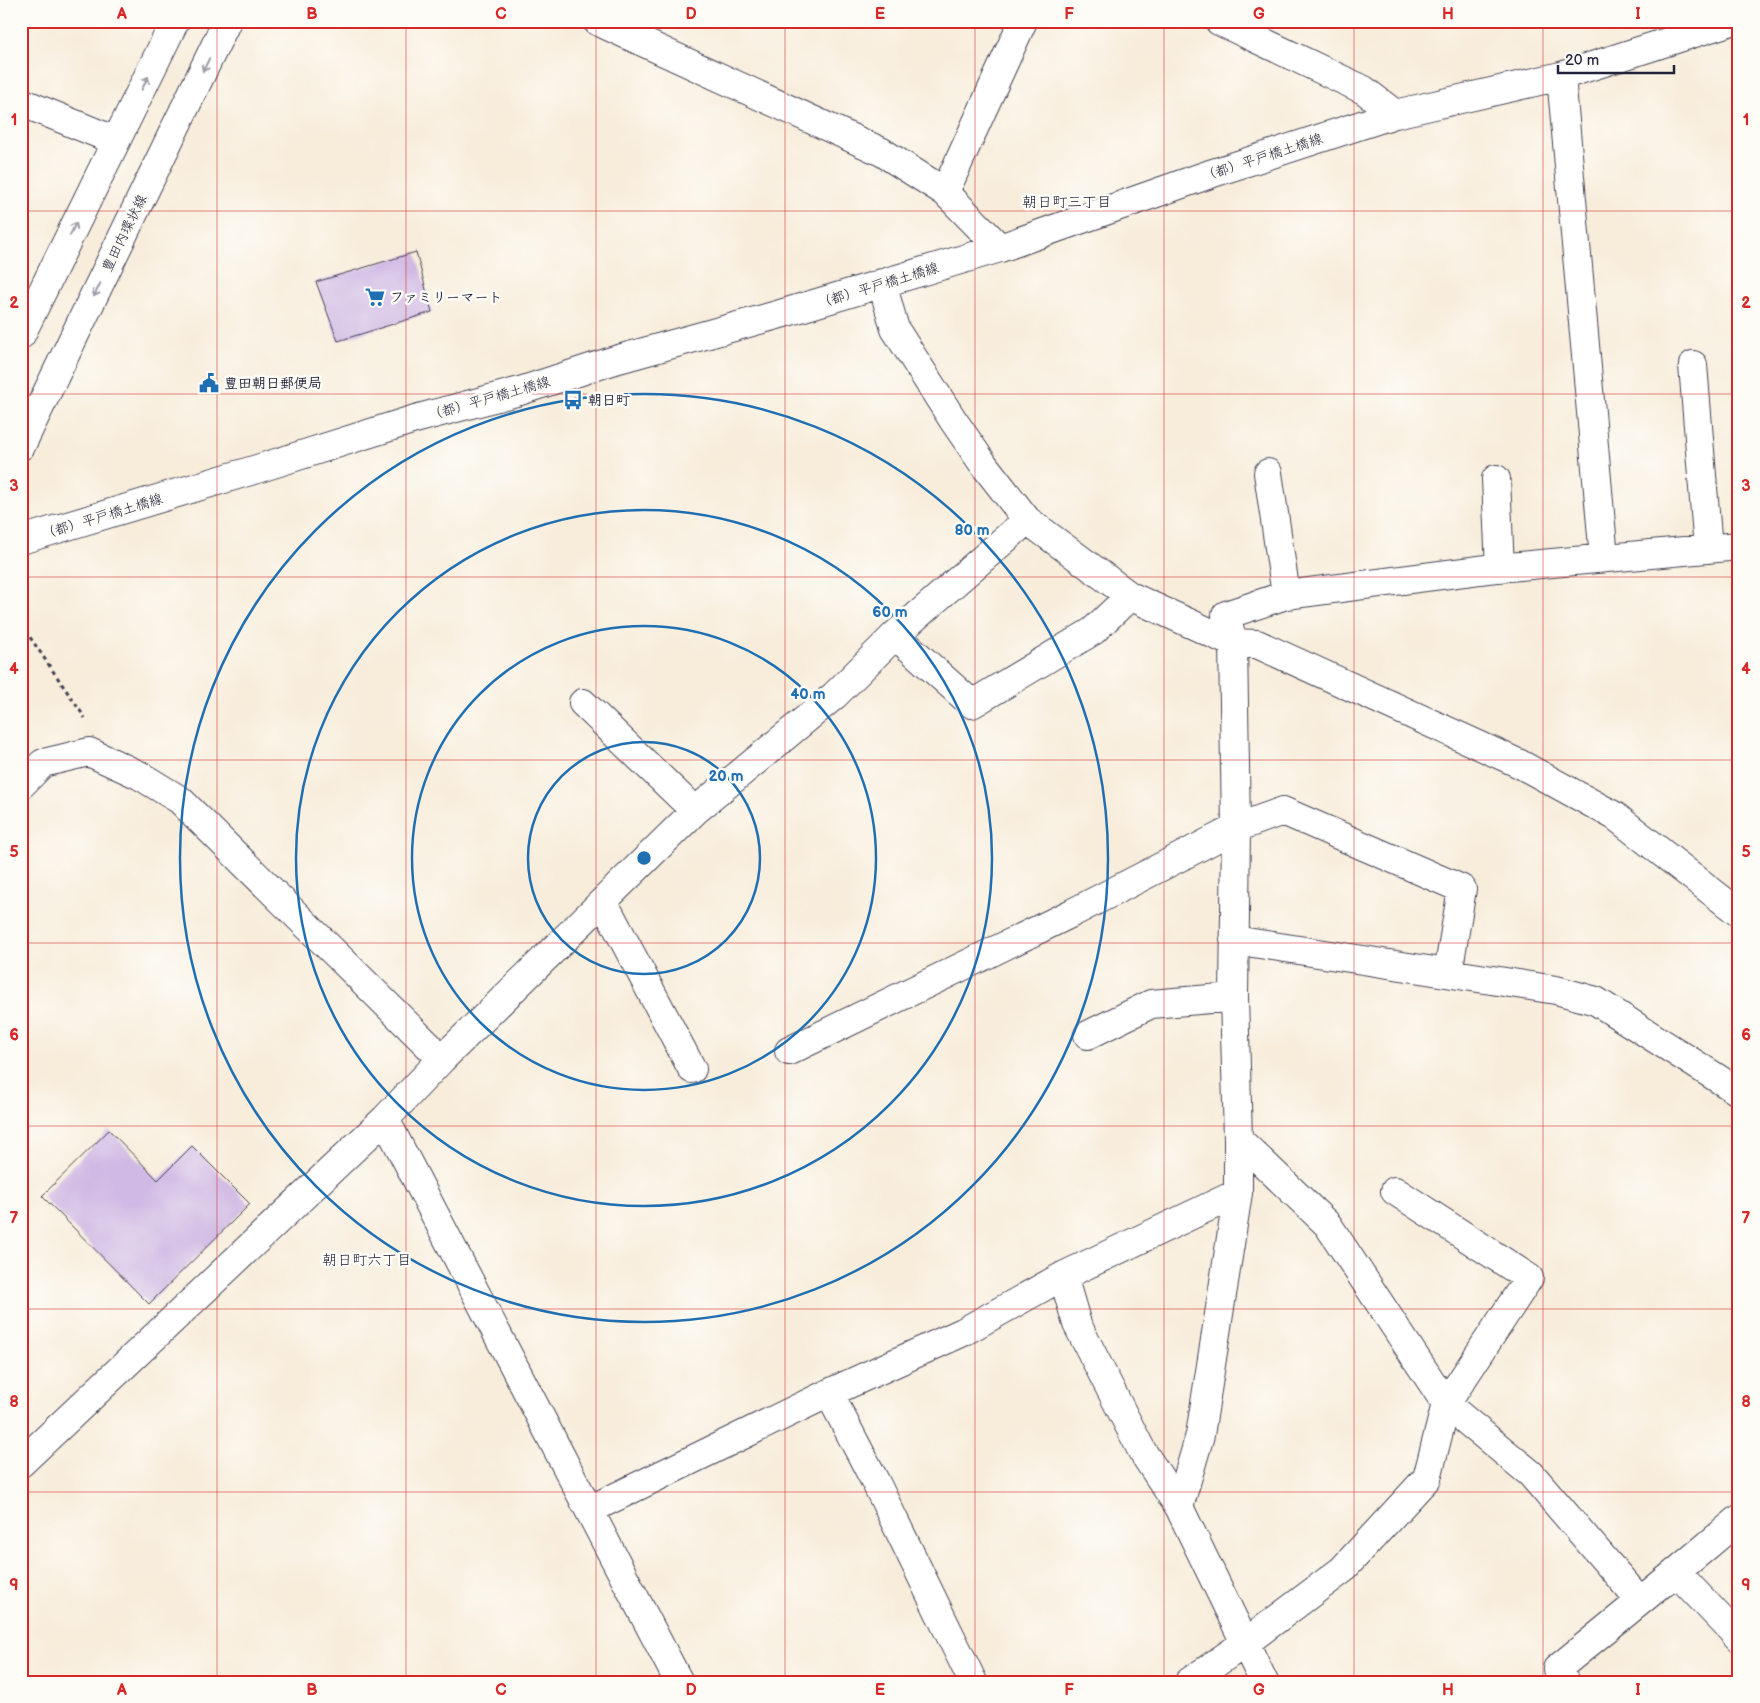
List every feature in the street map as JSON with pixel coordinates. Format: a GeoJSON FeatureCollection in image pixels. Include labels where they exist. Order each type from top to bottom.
{"type":"FeatureCollection","features":[{"type":"Feature","properties":{"kind":"street"},"geometry":{"type":"LineString","coordinates":[[21,335],[175,21]]}},
{"type":"Feature","properties":{"kind":"street","name":"豊田内環状線"},"geometry":{"type":"LineString","coordinates":[[21,446],[227,21]]}},
{"type":"Feature","properties":{"kind":"street"},"geometry":{"type":"LineString","coordinates":[[596,21],[882,152],[945,192],[1000,248]]}},
{"type":"Feature","properties":{"kind":"street"},"geometry":{"type":"LineString","coordinates":[[945,192],[1022,21]]}},
{"type":"Feature","properties":{"kind":"street"},"geometry":{"type":"LineString","coordinates":[[1219,21],[1364,90],[1396,114]]}},
{"type":"Feature","properties":{"kind":"street","name":"（都）平戸橋土橋線"},"geometry":{"type":"LineString","coordinates":[[21,540],[415,419],[520,391],[614,360],[777,315],[1000,248],[1213,173],[1396,114],[1561,76],[1732,21]]}},
{"type":"Feature","properties":{"kind":"street"},"geometry":{"type":"LineString","coordinates":[[1561,76],[1604,558]]}},
{"type":"Feature","properties":{"kind":"street"},"geometry":{"type":"LineString","coordinates":[[21,102],[116,141]]}},
{"type":"Feature","properties":{"kind":"street"},"geometry":{"type":"LineString","coordinates":[[882,283],[895,329],[984,465],[1027,520],[1130,596],[1233,643],[1257,644],[1520,764],[1615,816],[1739,913]]}},
{"type":"Feature","properties":{"kind":"street"},"geometry":{"type":"LineString","coordinates":[[1693,364],[1708,549]]}},
{"type":"Feature","properties":{"kind":"street"},"geometry":{"type":"LineString","coordinates":[[1268,473],[1286,595]]}},
{"type":"Feature","properties":{"kind":"street"},"geometry":{"type":"LineString","coordinates":[[1496,479],[1500,568]]}},
{"type":"Feature","properties":{"kind":"street"},"geometry":{"type":"LineString","coordinates":[[21,1463],[385,1119],[442,1059],[695,811],[835,695],[895,635],[1027,520]]}},
{"type":"Feature","properties":{"kind":"street"},"geometry":{"type":"LineString","coordinates":[[1179,1507],[1200,1435],[1238,1193],[1234,997],[1236,828],[1233,643],[1226,616],[1286,595],[1500,568],[1739,546]]}},
{"type":"Feature","properties":{"kind":"street"},"geometry":{"type":"LineString","coordinates":[[895,635],[972,704],[1093,631],[1130,596]]}},
{"type":"Feature","properties":{"kind":"street"},"geometry":{"type":"LineString","coordinates":[[583,703],[695,811]]}},
{"type":"Feature","properties":{"kind":"street"},"geometry":{"type":"LineString","coordinates":[[21,785],[43,763],[88,752],[139,775],[180,800],[442,1059]]}},
{"type":"Feature","properties":{"kind":"street"},"geometry":{"type":"LineString","coordinates":[[789,1051],[1046,925],[1236,828],[1283,811],[1462,890],[1448,973]]}},
{"type":"Feature","properties":{"kind":"street"},"geometry":{"type":"LineString","coordinates":[[603,901],[692,1069]]}},
{"type":"Feature","properties":{"kind":"street"},"geometry":{"type":"LineString","coordinates":[[1234,940],[1556,990],[1596,1001],[1739,1092]]}},
{"type":"Feature","properties":{"kind":"street"},"geometry":{"type":"LineString","coordinates":[[1088,1035],[1151,1004],[1234,997]]}},
{"type":"Feature","properties":{"kind":"street"},"geometry":{"type":"LineString","coordinates":[[385,1119],[679,1682]]}},
{"type":"Feature","properties":{"kind":"street"},"geometry":{"type":"LineString","coordinates":[[1238,1139],[1328,1225],[1446,1404],[1531,1474],[1640,1601]]}},
{"type":"Feature","properties":{"kind":"street"},"geometry":{"type":"LineString","coordinates":[[1189,1682],[1245,1643],[1342,1570],[1427,1478],[1446,1404],[1529,1278],[1395,1191]]}},
{"type":"Feature","properties":{"kind":"street"},"geometry":{"type":"LineString","coordinates":[[589,1510],[829,1394],[963,1332],[1063,1276],[1238,1193]]}},
{"type":"Feature","properties":{"kind":"street"},"geometry":{"type":"LineString","coordinates":[[1063,1276],[1077,1324],[1142,1451],[1179,1507],[1264,1682]]}},
{"type":"Feature","properties":{"kind":"street"},"geometry":{"type":"LineString","coordinates":[[829,1394],[876,1483],[974,1682]]}},
{"type":"Feature","properties":{"kind":"street"},"geometry":{"type":"LineString","coordinates":[[1565,1682],[1557,1669],[1739,1518]]}},
{"type":"Feature","properties":{"kind":"street"},"geometry":{"type":"LineString","coordinates":[[1676,1572],[1739,1638]]}},
{"type":"Feature","properties":{"kind":"path"},"geometry":{"type":"LineString","coordinates":[[21,624],[116,764]]}},
{"type":"Feature","properties":{"kind":"building","name":"ファミリーマート"},"geometry":{"type":"Polygon","coordinates":[[[416,252],[432,312],[338,341],[316,282],[416,252]]]}},
{"type":"Feature","properties":{"kind":"building"},"geometry":{"type":"Polygon","coordinates":[[[109,1130],[158,1180],[192,1146],[250,1204],[149,1304],[42,1196],[109,1130]]]}},
{"type":"Feature","properties":{"kind":"place","name":"ファミリーマート"},"geometry":{"type":"Point","coordinates":[375,297]}},
{"type":"Feature","properties":{"kind":"place","name":"豊田朝日郵便局"},"geometry":{"type":"Point","coordinates":[209,383]}},
{"type":"Feature","properties":{"kind":"place","name":"朝日町"},"geometry":{"type":"Point","coordinates":[573,400]}},
{"type":"Feature","properties":{"kind":"district","name":"朝日町三丁目"},"geometry":{"type":"Point","coordinates":[1067,202]}},
{"type":"Feature","properties":{"kind":"district","name":"朝日町六丁目"},"geometry":{"type":"Point","coordinates":[367,1260]}}]}
